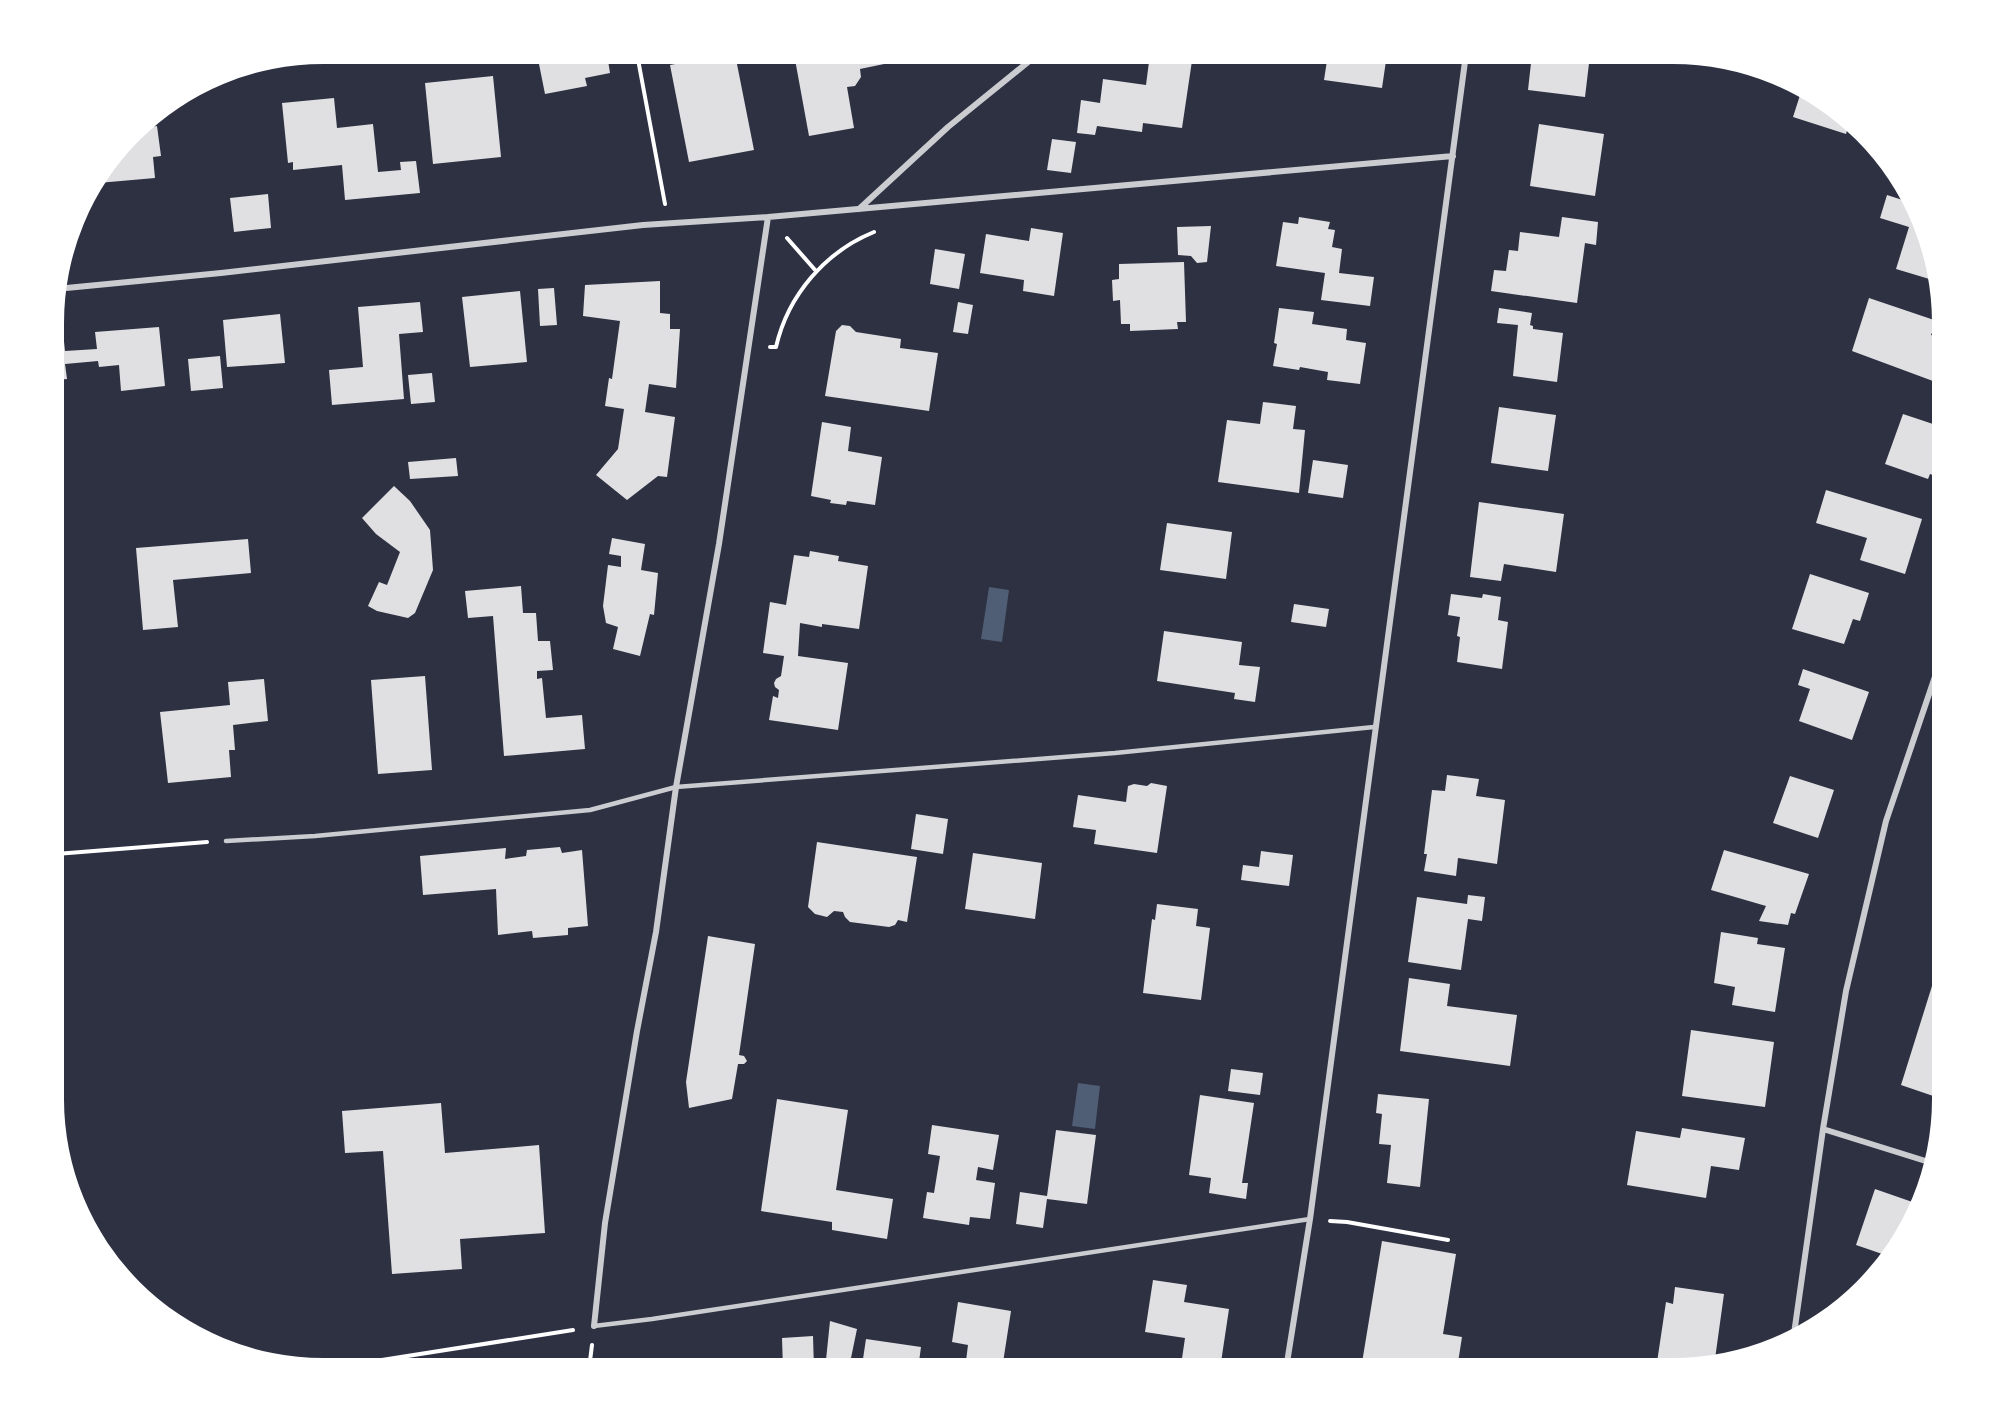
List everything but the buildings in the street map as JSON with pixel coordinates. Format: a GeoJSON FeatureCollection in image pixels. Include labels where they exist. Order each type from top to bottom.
{"type":"FeatureCollection","features":[{"type":"Feature","properties":{"kind":"street"},"geometry":{"type":"LineString","coordinates":[[860,208],[948,127],[1024,65]]}},
{"type":"Feature","properties":{"kind":"street"},"geometry":{"type":"LineString","coordinates":[[1288,1358],[1310,1219],[1374,727],[1465,65]]}},
{"type":"Feature","properties":{"kind":"street"},"geometry":{"type":"LineString","coordinates":[[67,288],[668,223],[768,217],[1453,156]]}},
{"type":"Feature","properties":{"kind":"street"},"geometry":{"type":"LineString","coordinates":[[594,1326],[605,1223],[656,932],[676,787],[719,544],[768,217]]}},
{"type":"Feature","properties":{"kind":"street"},"geometry":{"type":"LineString","coordinates":[[1795,1328],[1823,1129],[1846,991],[1886,821],[1932,685]]}},
{"type":"Feature","properties":{"kind":"street"},"geometry":{"type":"LineString","coordinates":[[1823,1129],[1925,1161]]}},
{"type":"Feature","properties":{"kind":"lane"},"geometry":{"type":"LineString","coordinates":[[226,841],[315,836],[590,810],[676,787],[1115,753],[1374,727]]}},
{"type":"Feature","properties":{"kind":"lane"},"geometry":{"type":"LineString","coordinates":[[594,1326],[1310,1219]]}},
{"type":"Feature","properties":{"kind":"path"},"geometry":{"type":"LineString","coordinates":[[639,65],[668,223]]}},
{"type":"Feature","properties":{"kind":"path"},"geometry":{"type":"LineString","coordinates":[[768,217],[816,271]]}},
{"type":"Feature","properties":{"kind":"path"},"geometry":{"type":"LineString","coordinates":[[748,349],[776,346],[789,309],[801,289],[816,271],[844,248],[876,231]]}},
{"type":"Feature","properties":{"kind":"path"},"geometry":{"type":"LineString","coordinates":[[64,853],[226,841]]}},
{"type":"Feature","properties":{"kind":"path"},"geometry":{"type":"LineString","coordinates":[[1310,1219],[1347,1222],[1448,1240]]}},
{"type":"Feature","properties":{"kind":"path"},"geometry":{"type":"LineString","coordinates":[[394,1358],[594,1326]]}},
{"type":"Feature","properties":{"kind":"water"},"geometry":{"type":"Polygon","coordinates":[[[989,587],[1009,590],[1002,642],[981,639],[989,587]]]}},
{"type":"Feature","properties":{"kind":"water"},"geometry":{"type":"Polygon","coordinates":[[[1078,1083],[1100,1086],[1095,1129],[1072,1126],[1078,1083]]]}}]}
